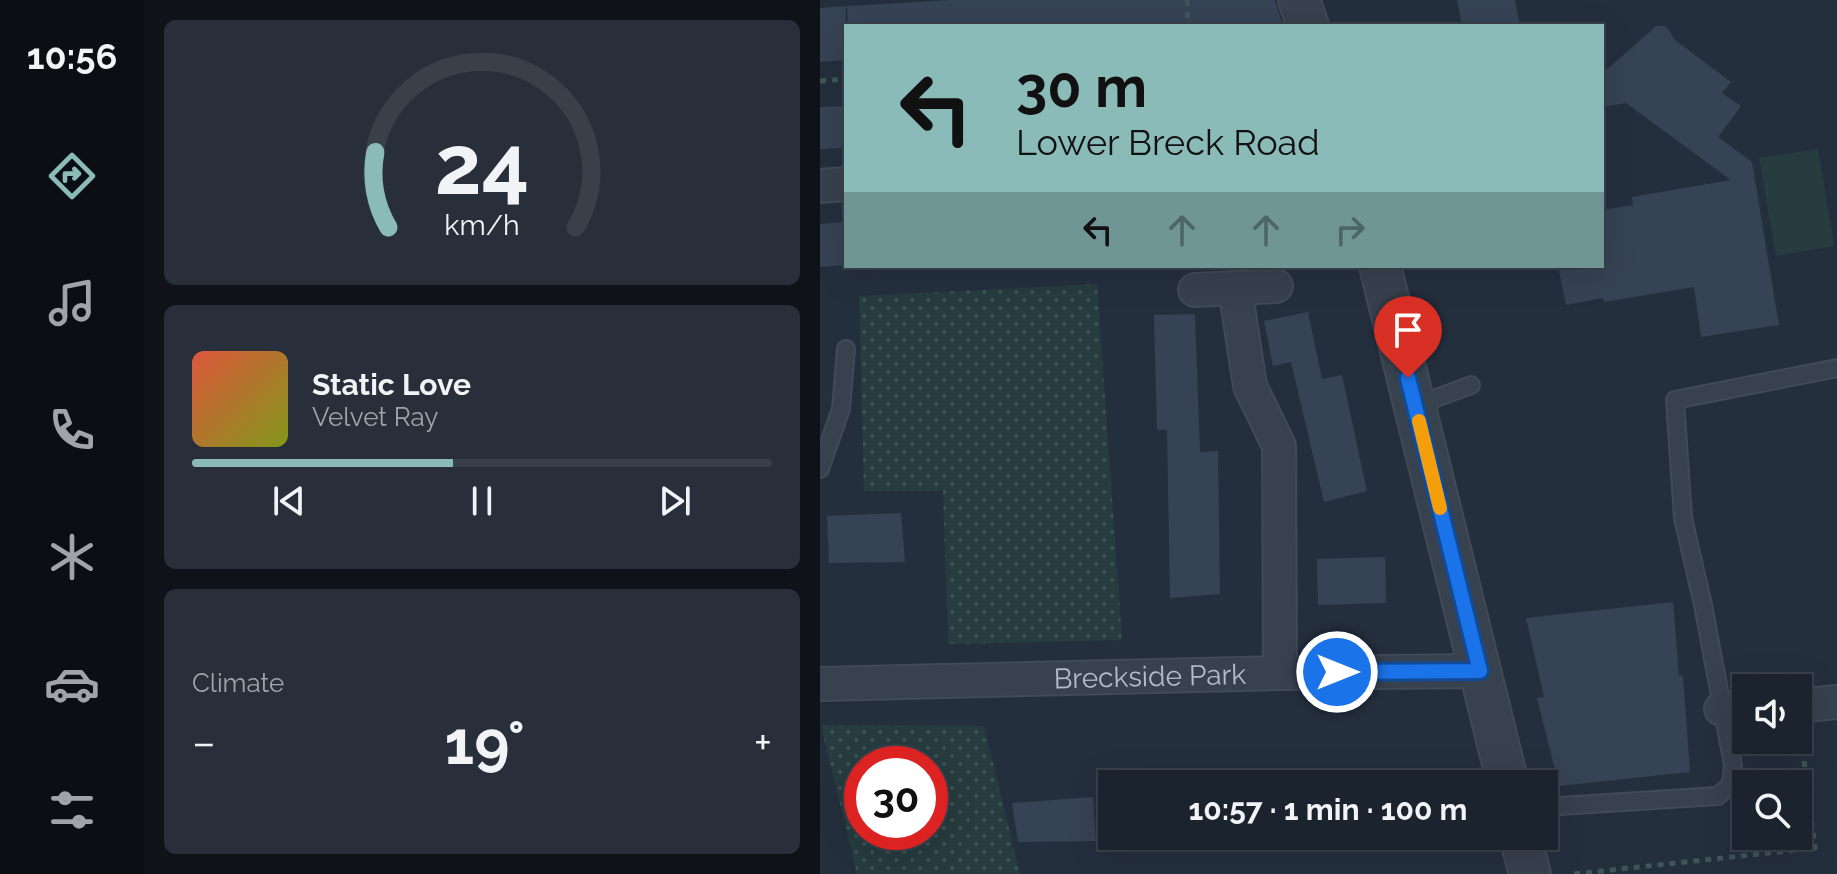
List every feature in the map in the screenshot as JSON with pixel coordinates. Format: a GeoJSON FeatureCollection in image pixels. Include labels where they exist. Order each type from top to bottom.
{"type":"FeatureCollection","features":[{"type":"Feature","properties":{"kind":"street"},"geometry":{"type":"LineString","coordinates":[[1299,0],[1307,24]]}},
{"type":"Feature","properties":{"kind":"street"},"geometry":{"type":"LineString","coordinates":[[820,186],[844,184]]}},
{"type":"Feature","properties":{"kind":"street"},"geometry":{"type":"LineString","coordinates":[[1380,268],[1505,770]]}},
{"type":"Feature","properties":{"kind":"street"},"geometry":{"type":"LineString","coordinates":[[1195,290],[1276,286]]}},
{"type":"Feature","properties":{"kind":"street"},"geometry":{"type":"LineString","coordinates":[[1235,288],[1250,386],[1279,446],[1280,673]]}},
{"type":"Feature","properties":{"kind":"street","name":"Breckside Park"},"geometry":{"type":"LineString","coordinates":[[820,684],[1480,671]]}},
{"type":"Feature","properties":{"kind":"street"},"geometry":{"type":"LineString","coordinates":[[1812,713],[1837,702]]}},
{"type":"Feature","properties":{"kind":"street"},"geometry":{"type":"LineString","coordinates":[[1524,850],[1530,874]]}},
{"type":"Feature","properties":{"kind":"lane"},"geometry":{"type":"LineString","coordinates":[[820,469],[841,409],[846,349]]}},
{"type":"Feature","properties":{"kind":"lane"},"geometry":{"type":"LineString","coordinates":[[1732,705],[1703,605],[1683,518],[1675,400],[1837,368]]}},
{"type":"Feature","properties":{"kind":"lane"},"geometry":{"type":"LineString","coordinates":[[1415,406],[1471,385]]}},
{"type":"Feature","properties":{"kind":"lane"},"geometry":{"type":"LineString","coordinates":[[1558,806],[1718,796],[1731,784],[1733,754]]}},
{"type":"Feature","properties":{"kind":"path"},"geometry":{"type":"LineString","coordinates":[[1187,0],[1188,24]]}},
{"type":"Feature","properties":{"kind":"path"},"geometry":{"type":"LineString","coordinates":[[820,81],[844,79]]}},
{"type":"Feature","properties":{"kind":"path"},"geometry":{"type":"LineString","coordinates":[[1574,874],[1815,848],[1803,754]]}},
{"type":"Feature","properties":{"kind":"green space"},"geometry":{"type":"Polygon","coordinates":[[[1818,149],[1834,246],[1776,256],[1759,158],[1818,149]]]}},
{"type":"Feature","properties":{"kind":"green space"},"geometry":{"type":"Polygon","coordinates":[[[1097,284],[1122,640],[948,644],[943,491],[864,491],[859,296],[1097,284]]]}},
{"type":"Feature","properties":{"kind":"green space"},"geometry":{"type":"Polygon","coordinates":[[[821,725],[984,726],[1020,874],[857,874],[851,850],[948,850],[948,746],[844,746],[844,820],[821,725]]]}},
{"type":"Feature","properties":{"kind":"building"},"geometry":{"type":"Polygon","coordinates":[[[950,0],[1275,0],[1282,24],[848,24],[847,6],[950,0]]]}},
{"type":"Feature","properties":{"kind":"building"},"geometry":{"type":"Polygon","coordinates":[[[1457,0],[1515,0],[1520,24],[1462,24],[1457,0]]]}},
{"type":"Feature","properties":{"kind":"building"},"geometry":{"type":"Polygon","coordinates":[[[846,6],[844,60],[820,62],[820,8],[846,6]]]}},
{"type":"Feature","properties":{"kind":"building"},"geometry":{"type":"Polygon","coordinates":[[[1656,26],[1666,26],[1675,40],[1731,82],[1722,93],[1741,106],[1718,137],[1752,162],[1779,325],[1701,337],[1694,287],[1566,305],[1558,268],[1604,268],[1604,210],[1633,205],[1632,197],[1731,180],[1626,103],[1604,107],[1604,72],[1656,26]]]}},
{"type":"Feature","properties":{"kind":"building"},"geometry":{"type":"Polygon","coordinates":[[[844,106],[844,148],[820,149],[820,107],[844,106]]]}},
{"type":"Feature","properties":{"kind":"building"},"geometry":{"type":"Polygon","coordinates":[[[844,222],[844,265],[820,267],[820,224],[844,222]]]}},
{"type":"Feature","properties":{"kind":"building"},"geometry":{"type":"Polygon","coordinates":[[[1308,312],[1322,379],[1342,375],[1367,491],[1324,502],[1291,362],[1273,366],[1264,321],[1308,312]]]}},
{"type":"Feature","properties":{"kind":"building"},"geometry":{"type":"Polygon","coordinates":[[[1195,314],[1200,452],[1218,451],[1220,594],[1170,598],[1167,430],[1157,430],[1154,315],[1195,314]]]}},
{"type":"Feature","properties":{"kind":"building"},"geometry":{"type":"Polygon","coordinates":[[[901,513],[905,562],[829,563],[827,516],[901,513]]]}},
{"type":"Feature","properties":{"kind":"building"},"geometry":{"type":"Polygon","coordinates":[[[1385,557],[1386,603],[1318,605],[1317,559],[1385,557]]]}},
{"type":"Feature","properties":{"kind":"building"},"geometry":{"type":"Polygon","coordinates":[[[1673,602],[1679,676],[1683,675],[1690,772],[1559,786],[1558,770],[1555,770],[1537,698],[1544,697],[1526,618],[1673,602]]]}},
{"type":"Feature","properties":{"kind":"building"},"geometry":{"type":"Polygon","coordinates":[[[1093,797],[1096,841],[1018,842],[1012,803],[1093,797]]]}},
{"type":"Feature","properties":{"kind":"slow traffic"},"geometry":{"type":"LineString","coordinates":[[1419,421],[1440,508]]}},
{"type":"Feature","properties":{"kind":"route"},"geometry":{"type":"LineString","coordinates":[[1337,672],[1480,671],[1408,378]]}}]}
